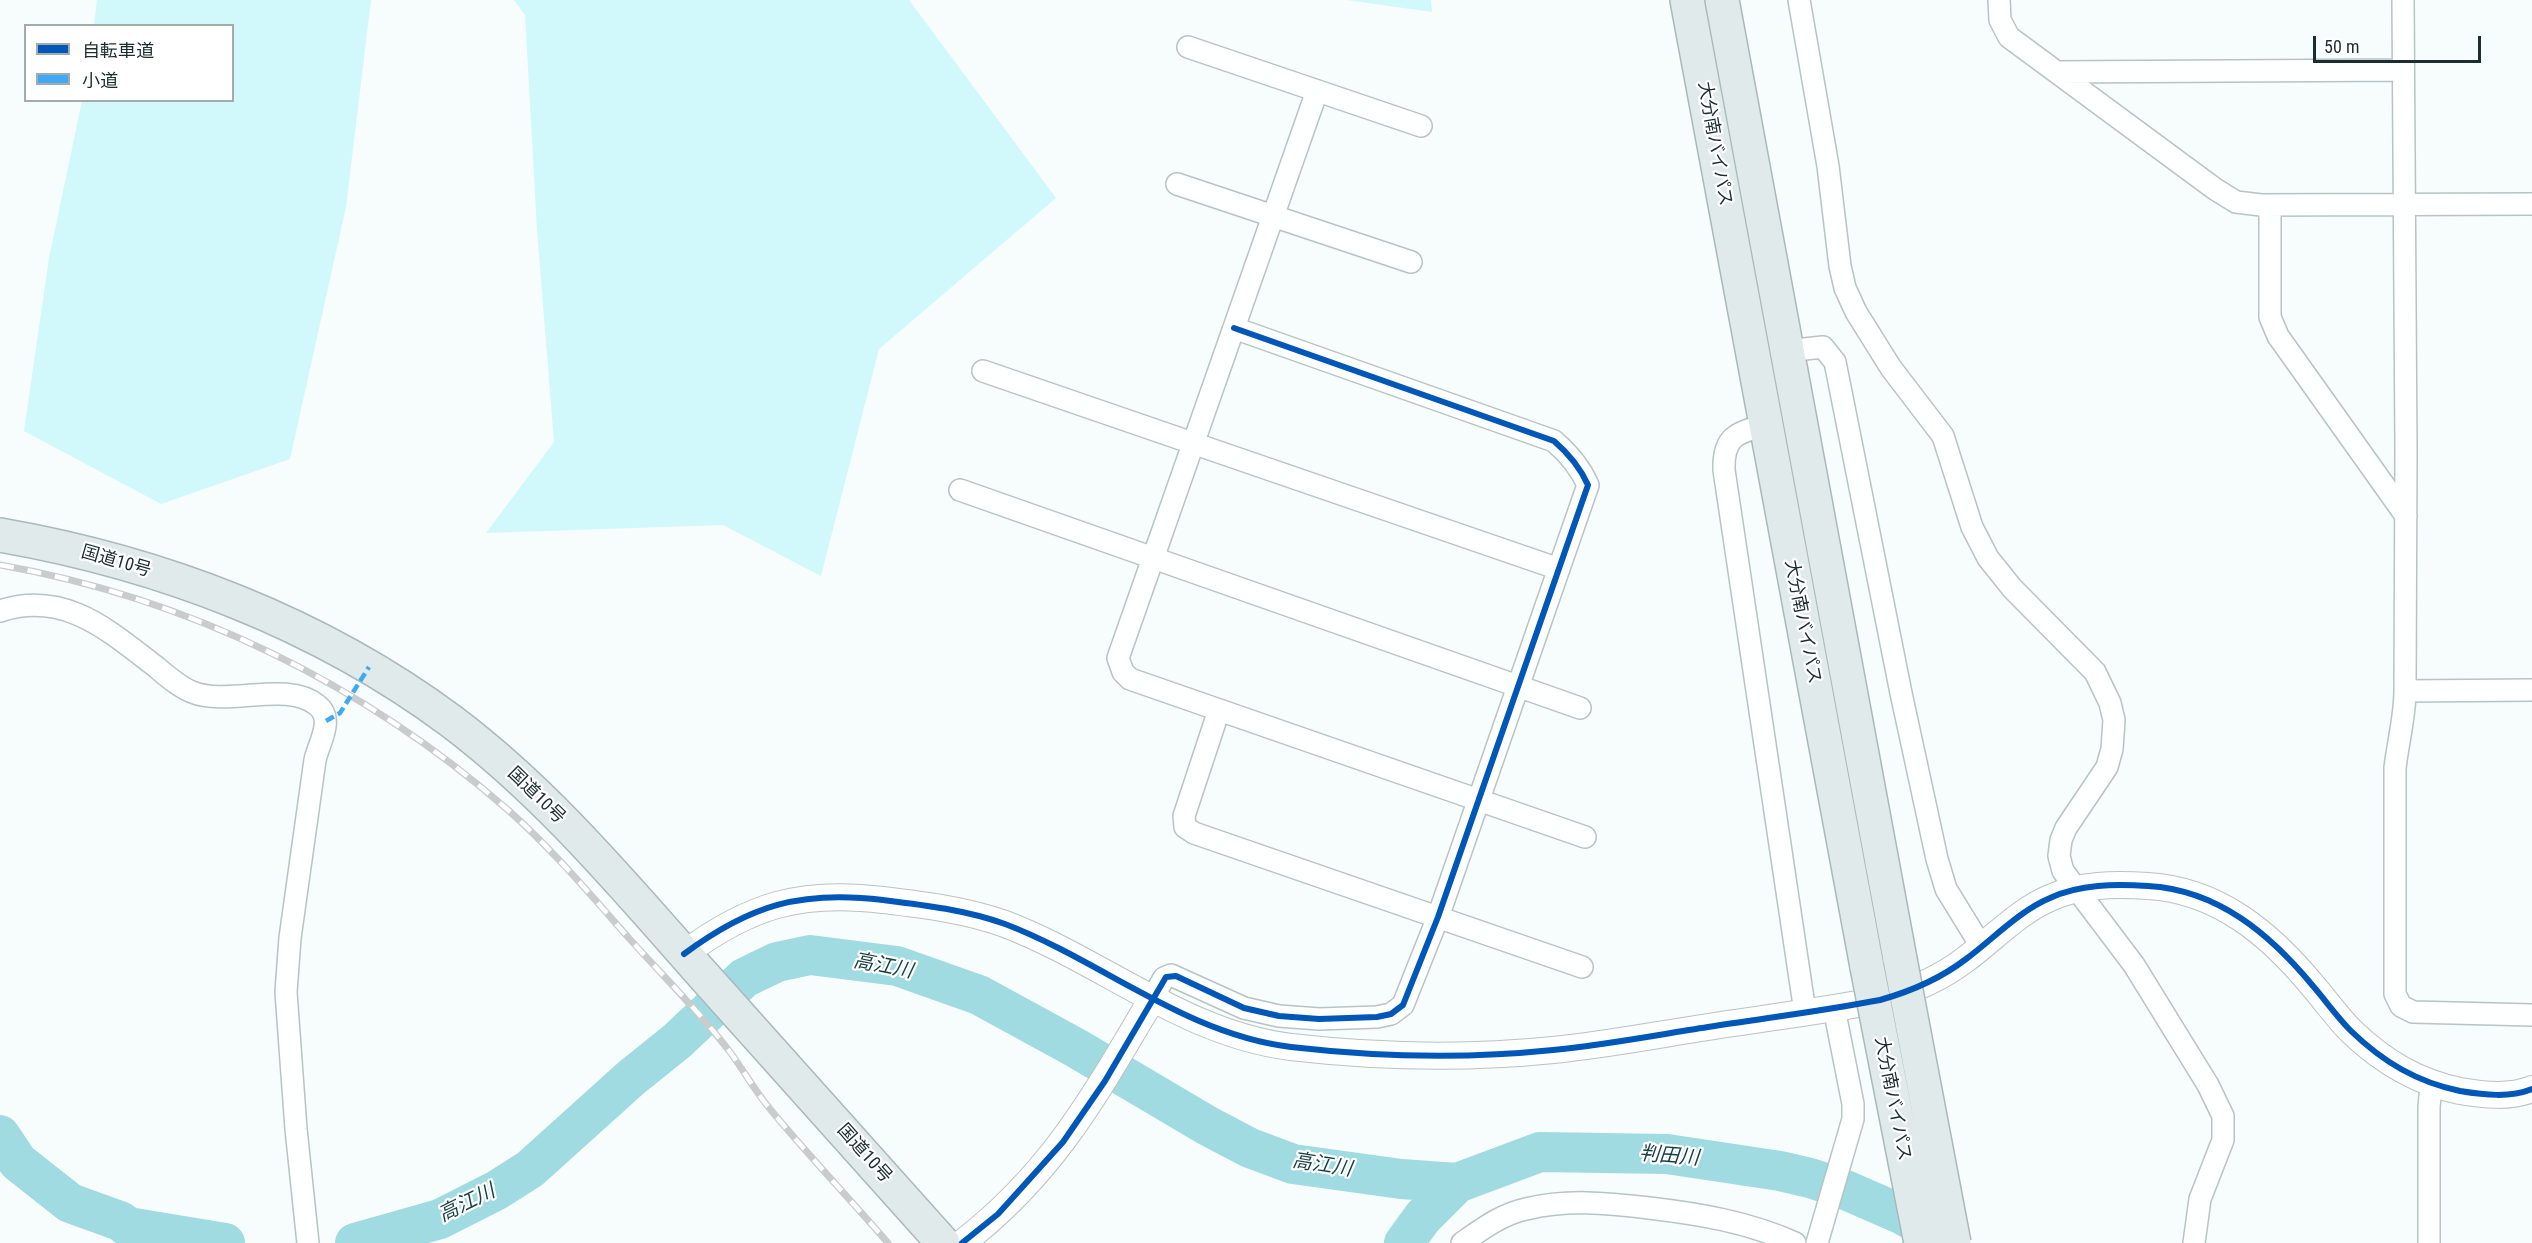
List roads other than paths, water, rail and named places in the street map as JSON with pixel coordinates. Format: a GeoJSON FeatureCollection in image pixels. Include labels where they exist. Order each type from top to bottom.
{"type":"FeatureCollection","features":[{"type":"Feature","properties":{"kind":"highway","name":"大分南バイパス"},"geometry":{"type":"LineString","coordinates":[[1688,0],[1765,425],[1921,1243]]}},
{"type":"Feature","properties":{"kind":"highway","name":"大分南バイパス"},"geometry":{"type":"LineString","coordinates":[[1722,0],[1954,1243]]}},
{"type":"Feature","properties":{"kind":"highway","name":"国道10号"},"geometry":{"type":"LineString","coordinates":[[0,535],[81,551],[161,574],[266,614],[350,655],[450,720],[511,771],[620,881],[943,1243]]}},
{"type":"Feature","properties":{"kind":"street"},"geometry":{"type":"LineString","coordinates":[[1799,0],[1828,166],[1840,266],[1845,288],[1856,312],[1891,368],[1943,436],[1972,527],[1994,566],[2012,588],[2095,672],[2110,703],[2114,736],[2107,766],[2066,828],[2061,840],[2059,856],[2063,871],[2074,889],[2133,965],[2208,1085],[2223,1116],[2223,1140],[2200,1199],[2194,1243]]}},
{"type":"Feature","properties":{"kind":"street"},"geometry":{"type":"LineString","coordinates":[[1999,0],[2000,20],[2009,37],[2229,199],[2243,203],[2270,205],[2532,204]]}},
{"type":"Feature","properties":{"kind":"street"},"geometry":{"type":"LineString","coordinates":[[2403,0],[2405,708],[2398,734],[2395,768],[2396,1001],[2405,1010],[2414,1012],[2532,1015]]}},
{"type":"Feature","properties":{"kind":"street"},"geometry":{"type":"LineString","coordinates":[[1188,47],[1420,126]]}},
{"type":"Feature","properties":{"kind":"street"},"geometry":{"type":"LineString","coordinates":[[2056,72],[2403,70]]}},
{"type":"Feature","properties":{"kind":"street"},"geometry":{"type":"LineString","coordinates":[[1317,91],[1118,658],[1123,672],[1130,679],[1585,837]]}},
{"type":"Feature","properties":{"kind":"street"},"geometry":{"type":"LineString","coordinates":[[1177,184],[1411,262]]}},
{"type":"Feature","properties":{"kind":"street"},"geometry":{"type":"LineString","coordinates":[[2270,205],[2270,317],[2278,336],[2406,516]]}},
{"type":"Feature","properties":{"kind":"street"},"geometry":{"type":"LineString","coordinates":[[962,1243],[998,1214],[1063,1142],[1095,1097],[1164,978],[1171,975],[1235,1005],[1262,1013],[1319,1019],[1383,1017],[1398,1011],[1408,997],[1438,917],[1588,485],[1580,468],[1554,441],[1234,328]]}},
{"type":"Feature","properties":{"kind":"street"},"geometry":{"type":"LineString","coordinates":[[1786,351],[1823,347],[1835,362],[1937,860],[1946,889],[1981,946]]}},
{"type":"Feature","properties":{"kind":"street"},"geometry":{"type":"LineString","coordinates":[[983,371],[1559,569]]}},
{"type":"Feature","properties":{"kind":"street"},"geometry":{"type":"LineString","coordinates":[[1765,425],[1742,432],[1727,444],[1724,470],[1805,1012]]}},
{"type":"Feature","properties":{"kind":"street"},"geometry":{"type":"LineString","coordinates":[[960,490],[1580,708]]}},
{"type":"Feature","properties":{"kind":"street"},"geometry":{"type":"LineString","coordinates":[[0,611],[22,605],[44,605],[67,610],[100,624],[169,678],[193,693],[211,696],[301,696],[320,707],[325,714],[326,729],[315,760],[286,981],[286,1011],[308,1243]]}},
{"type":"Feature","properties":{"kind":"street"},"geometry":{"type":"LineString","coordinates":[[2405,690],[2532,690]]}},
{"type":"Feature","properties":{"kind":"street"},"geometry":{"type":"LineString","coordinates":[[1219,710],[1184,816],[1185,827],[1194,833],[1582,967]]}},
{"type":"Feature","properties":{"kind":"street"},"geometry":{"type":"LineString","coordinates":[[694,965],[729,923],[784,902],[811,897],[865,898],[944,909],[990,919],[1047,944],[1146,1010],[1253,1041],[1320,1050],[1429,1056],[1555,1050],[1880,1000],[1915,989],[1952,969],[2047,899],[2074,889],[2112,885],[2171,888],[2206,898],[2227,908],[2258,929],[2282,950],[2360,1040],[2402,1071],[2431,1085],[2472,1093],[2499,1095],[2532,1089]]}},
{"type":"Feature","properties":{"kind":"street"},"geometry":{"type":"LineString","coordinates":[[1818,1242],[1853,1119],[1853,1104],[1834,1008]]}},
{"type":"Feature","properties":{"kind":"street"},"geometry":{"type":"LineString","coordinates":[[2429,1243],[2431,1085]]}},
{"type":"Feature","properties":{"kind":"street"},"geometry":{"type":"LineString","coordinates":[[1462,1243],[1491,1223],[1524,1209],[1561,1202],[1592,1202],[1697,1214],[1741,1223],[1795,1243]]}},
{"type":"Feature","properties":{"kind":"waterway","name":"高江川"},"geometry":{"type":"LineString","coordinates":[[355,1243],[440,1219],[497,1190],[530,1169],[631,1078],[677,1041],[744,978],[777,962],[810,955],[897,966],[979,995],[1076,1048],[1208,1126],[1250,1148],[1293,1164],[1401,1179],[1457,1183]]}},
{"type":"Feature","properties":{"kind":"waterway","name":"高江川"},"geometry":{"type":"LineString","coordinates":[[0,1135],[18,1162],[70,1203],[120,1221],[128,1227],[225,1243]]}},
{"type":"Feature","properties":{"kind":"waterway","name":"判田川"},"geometry":{"type":"LineString","coordinates":[[1404,1243],[1423,1217],[1457,1183],[1540,1152],[1667,1154],[1780,1171],[1841,1188],[1903,1215],[1946,1240]]}},
{"type":"Feature","properties":{"kind":"railway"},"geometry":{"type":"LineString","coordinates":[[0,565],[70,580],[138,599],[205,624],[270,653],[334,686],[394,723],[453,765],[508,810],[569,871],[706,1022],[770,1109],[888,1243]]}}]}
